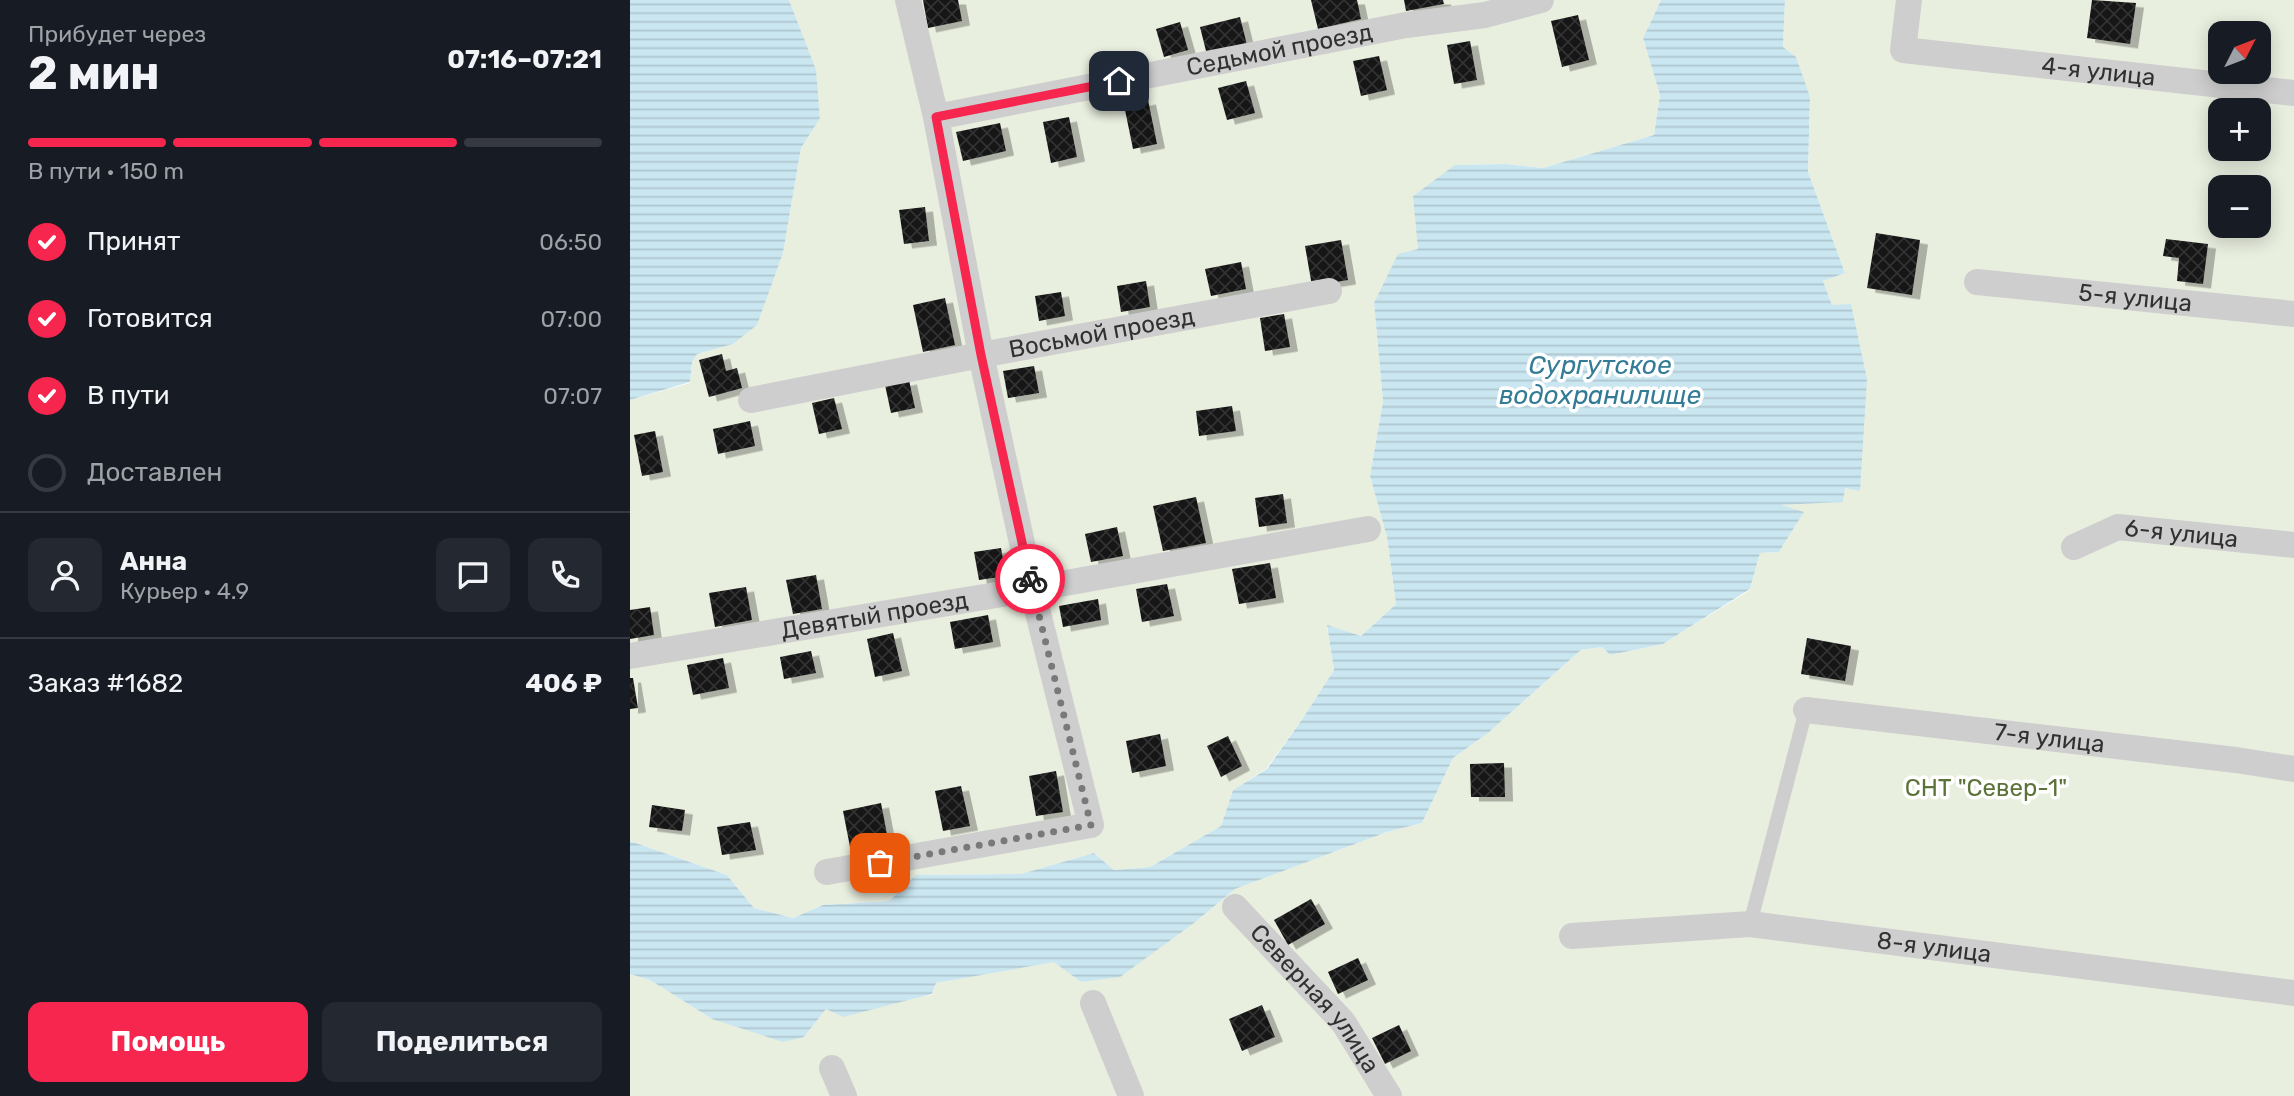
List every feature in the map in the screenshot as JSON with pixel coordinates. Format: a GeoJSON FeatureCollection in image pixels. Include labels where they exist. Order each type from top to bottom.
{"type":"FeatureCollection","features":[{"type":"Feature","properties":{"kind":"street"},"geometry":{"type":"LineString","coordinates":[[827,872],[1091,825],[1032,589],[981,355],[936,117],[908,0]]}},
{"type":"Feature","properties":{"kind":"street","name":"Седьмой проезд"},"geometry":{"type":"LineString","coordinates":[[936,117],[1406,24],[1486,15],[1541,0]]}},
{"type":"Feature","properties":{"kind":"street","name":"4-я улица"},"geometry":{"type":"LineString","coordinates":[[1909,0],[1903,50],[2294,93]]}},
{"type":"Feature","properties":{"kind":"street","name":"5-я улица"},"geometry":{"type":"LineString","coordinates":[[1977,282],[2294,314]]}},
{"type":"Feature","properties":{"kind":"street","name":"Восьмой проезд"},"geometry":{"type":"LineString","coordinates":[[751,400],[1329,291]]}},
{"type":"Feature","properties":{"kind":"street","name":"6-я улица"},"geometry":{"type":"LineString","coordinates":[[2074,547],[2118,527],[2294,545]]}},
{"type":"Feature","properties":{"kind":"street","name":"Девятый проезд"},"geometry":{"type":"LineString","coordinates":[[630,656],[1032,589],[1368,529]]}},
{"type":"Feature","properties":{"kind":"street","name":"7-я улица"},"geometry":{"type":"LineString","coordinates":[[1806,710],[2294,769]]}},
{"type":"Feature","properties":{"kind":"street","name":"Северная улица"},"geometry":{"type":"LineString","coordinates":[[1235,907],[1343,1022],[1389,1096]]}},
{"type":"Feature","properties":{"kind":"street","name":"8-я улица"},"geometry":{"type":"LineString","coordinates":[[1572,936],[1750,924],[2294,993]]}},
{"type":"Feature","properties":{"kind":"street"},"geometry":{"type":"LineString","coordinates":[[1093,1003],[1131,1096]]}},
{"type":"Feature","properties":{"kind":"street"},"geometry":{"type":"LineString","coordinates":[[832,1068],[844,1096]]}},
{"type":"Feature","properties":{"kind":"lane"},"geometry":{"type":"LineString","coordinates":[[1750,924],[1806,710]]}},
{"type":"Feature","properties":{"kind":"green space"},"geometry":{"type":"Polygon","coordinates":[[[789,0],[1661,0],[1643,38],[1660,95],[1654,135],[1543,168],[1506,164],[1455,165],[1418,249],[1374,303],[1383,401],[1370,476],[1387,537],[1396,604],[1361,636],[1327,626],[1334,670],[1266,769],[1233,790],[1221,826],[1150,867],[1114,870],[1094,853],[1022,874],[917,875],[889,901],[823,905],[793,918],[754,908],[727,875],[630,841],[630,400],[690,383],[692,362],[697,354],[733,344],[757,324],[783,253],[801,148],[820,117],[815,70],[789,0]]]}},
{"type":"Feature","properties":{"kind":"green space","name":"СНТ \"Север-1\""},"geometry":{"type":"Polygon","coordinates":[[[1785,0],[2294,0],[2294,1096],[630,1096],[630,974],[650,980],[712,1019],[804,1037],[826,1009],[932,995],[936,983],[1054,961],[1081,982],[1194,923],[1235,889],[1387,832],[1422,823],[1453,758],[1488,733],[1581,650],[1602,647],[1610,655],[1663,644],[1750,590],[1760,553],[1779,552],[1804,512],[1777,505],[1842,502],[1844,488],[1860,490],[1832,305],[1823,281],[1845,273],[1808,172],[1810,97],[1783,47],[1785,0]]]}},
{"type":"Feature","properties":{"kind":"water"},"geometry":{"type":"Polygon","coordinates":[[[630,0],[789,0],[816,70],[820,118],[801,148],[783,253],[757,325],[733,344],[697,354],[692,362],[690,382],[630,400],[630,0]]]}},
{"type":"Feature","properties":{"kind":"water","name":"Сургутское водохранилище"},"geometry":{"type":"Polygon","coordinates":[[[1661,0],[1785,0],[1783,47],[1796,57],[1810,97],[1808,172],[1845,273],[1823,281],[1832,305],[1851,304],[1867,379],[1860,491],[1845,488],[1843,502],[1781,505],[1804,512],[1779,552],[1760,553],[1750,589],[1663,644],[1610,655],[1602,647],[1581,650],[1488,733],[1453,758],[1422,823],[1387,832],[1235,889],[1120,977],[1081,982],[1054,962],[936,983],[932,994],[843,1017],[826,1009],[804,1037],[783,1042],[712,1019],[650,980],[630,974],[630,841],[727,875],[754,908],[793,918],[823,905],[889,901],[916,875],[1021,874],[1094,853],[1114,870],[1150,867],[1221,826],[1233,790],[1267,769],[1334,670],[1327,625],[1361,636],[1396,604],[1387,537],[1370,476],[1383,401],[1374,303],[1398,254],[1418,249],[1413,196],[1455,165],[1506,164],[1543,168],[1654,135],[1660,95],[1643,38],[1661,0]]]}},
{"type":"Feature","properties":{"kind":"building"},"geometry":{"type":"Polygon","coordinates":[[[923,0],[958,0],[962,21],[928,28],[923,0]]]}},
{"type":"Feature","properties":{"kind":"building"},"geometry":{"type":"Polygon","coordinates":[[[1311,0],[1357,0],[1361,19],[1318,29],[1311,0]]]}},
{"type":"Feature","properties":{"kind":"building"},"geometry":{"type":"Polygon","coordinates":[[[1404,0],[1443,0],[1444,4],[1406,11],[1404,0]]]}},
{"type":"Feature","properties":{"kind":"building"},"geometry":{"type":"Polygon","coordinates":[[[2092,0],[2136,3],[2130,44],[2087,38],[2092,0]]]}},
{"type":"Feature","properties":{"kind":"building"},"geometry":{"type":"Polygon","coordinates":[[[1578,15],[1589,60],[1562,67],[1551,21],[1578,15]]]}},
{"type":"Feature","properties":{"kind":"building"},"geometry":{"type":"Polygon","coordinates":[[[1240,17],[1247,45],[1207,55],[1200,27],[1240,17]]]}},
{"type":"Feature","properties":{"kind":"building"},"geometry":{"type":"Polygon","coordinates":[[[1180,22],[1188,50],[1164,57],[1156,29],[1180,22]]]}},
{"type":"Feature","properties":{"kind":"building"},"geometry":{"type":"Polygon","coordinates":[[[1470,41],[1477,80],[1454,84],[1447,45],[1470,41]]]}},
{"type":"Feature","properties":{"kind":"building"},"geometry":{"type":"Polygon","coordinates":[[[1379,56],[1387,90],[1361,96],[1353,61],[1379,56]]]}},
{"type":"Feature","properties":{"kind":"building"},"geometry":{"type":"Polygon","coordinates":[[[1246,81],[1255,113],[1227,120],[1218,88],[1246,81]]]}},
{"type":"Feature","properties":{"kind":"building"},"geometry":{"type":"Polygon","coordinates":[[[1148,100],[1157,144],[1133,149],[1124,105],[1148,100]]]}},
{"type":"Feature","properties":{"kind":"building"},"geometry":{"type":"Polygon","coordinates":[[[1069,117],[1077,157],[1051,163],[1043,122],[1069,117]]]}},
{"type":"Feature","properties":{"kind":"building"},"geometry":{"type":"Polygon","coordinates":[[[1000,123],[1006,151],[963,161],[956,132],[1000,123]]]}},
{"type":"Feature","properties":{"kind":"building"},"geometry":{"type":"Polygon","coordinates":[[[925,207],[929,241],[904,244],[899,210],[925,207]]]}},
{"type":"Feature","properties":{"kind":"building"},"geometry":{"type":"Polygon","coordinates":[[[1876,233],[1920,240],[1912,295],[1867,288],[1876,233]]]}},
{"type":"Feature","properties":{"kind":"building"},"geometry":{"type":"Polygon","coordinates":[[[2166,239],[2208,244],[2203,284],[2177,281],[2179,258],[2163,256],[2166,239]]]}},
{"type":"Feature","properties":{"kind":"building"},"geometry":{"type":"Polygon","coordinates":[[[1341,240],[1348,280],[1312,286],[1305,246],[1341,240]]]}},
{"type":"Feature","properties":{"kind":"building"},"geometry":{"type":"Polygon","coordinates":[[[1241,262],[1246,289],[1211,296],[1205,269],[1241,262]]]}},
{"type":"Feature","properties":{"kind":"building"},"geometry":{"type":"Polygon","coordinates":[[[1146,281],[1150,307],[1121,312],[1117,286],[1146,281]]]}},
{"type":"Feature","properties":{"kind":"building"},"geometry":{"type":"Polygon","coordinates":[[[1061,292],[1065,316],[1039,321],[1035,296],[1061,292]]]}},
{"type":"Feature","properties":{"kind":"building"},"geometry":{"type":"Polygon","coordinates":[[[945,298],[955,345],[923,352],[913,305],[945,298]]]}},
{"type":"Feature","properties":{"kind":"building"},"geometry":{"type":"Polygon","coordinates":[[[1284,314],[1290,347],[1265,351],[1260,318],[1284,314]]]}},
{"type":"Feature","properties":{"kind":"building"},"geometry":{"type":"Polygon","coordinates":[[[722,354],[726,371],[737,368],[742,388],[709,397],[699,360],[722,354]]]}},
{"type":"Feature","properties":{"kind":"building"},"geometry":{"type":"Polygon","coordinates":[[[1034,366],[1039,393],[1008,398],[1003,371],[1034,366]]]}},
{"type":"Feature","properties":{"kind":"building"},"geometry":{"type":"Polygon","coordinates":[[[909,380],[915,408],[891,413],[885,385],[909,380]]]}},
{"type":"Feature","properties":{"kind":"building"},"geometry":{"type":"Polygon","coordinates":[[[834,398],[842,429],[819,434],[812,403],[834,398]]]}},
{"type":"Feature","properties":{"kind":"building"},"geometry":{"type":"Polygon","coordinates":[[[1232,406],[1236,431],[1199,436],[1196,411],[1232,406]]]}},
{"type":"Feature","properties":{"kind":"building"},"geometry":{"type":"Polygon","coordinates":[[[750,421],[755,446],[718,454],[713,429],[750,421]]]}},
{"type":"Feature","properties":{"kind":"building"},"geometry":{"type":"Polygon","coordinates":[[[655,431],[663,472],[642,476],[634,435],[655,431]]]}},
{"type":"Feature","properties":{"kind":"building"},"geometry":{"type":"Polygon","coordinates":[[[1283,494],[1287,523],[1259,527],[1255,498],[1283,494]]]}},
{"type":"Feature","properties":{"kind":"building"},"geometry":{"type":"Polygon","coordinates":[[[1196,497],[1206,543],[1163,551],[1153,506],[1196,497]]]}},
{"type":"Feature","properties":{"kind":"building"},"geometry":{"type":"Polygon","coordinates":[[[1117,527],[1123,556],[1091,562],[1085,534],[1117,527]]]}},
{"type":"Feature","properties":{"kind":"building"},"geometry":{"type":"Polygon","coordinates":[[[1001,548],[1006,576],[979,580],[974,552],[1001,548]]]}},
{"type":"Feature","properties":{"kind":"building"},"geometry":{"type":"Polygon","coordinates":[[[1270,563],[1276,598],[1239,604],[1232,569],[1270,563]]]}},
{"type":"Feature","properties":{"kind":"building"},"geometry":{"type":"Polygon","coordinates":[[[816,575],[822,609],[793,614],[786,580],[816,575]]]}},
{"type":"Feature","properties":{"kind":"building"},"geometry":{"type":"Polygon","coordinates":[[[1167,584],[1174,616],[1142,622],[1136,589],[1167,584]]]}},
{"type":"Feature","properties":{"kind":"building"},"geometry":{"type":"Polygon","coordinates":[[[746,587],[752,620],[715,627],[709,593],[746,587]]]}},
{"type":"Feature","properties":{"kind":"building"},"geometry":{"type":"Polygon","coordinates":[[[1098,599],[1101,620],[1063,627],[1059,606],[1098,599]]]}},
{"type":"Feature","properties":{"kind":"building"},"geometry":{"type":"Polygon","coordinates":[[[650,607],[654,635],[630,639],[630,610],[650,607]]]}},
{"type":"Feature","properties":{"kind":"building"},"geometry":{"type":"Polygon","coordinates":[[[988,615],[993,642],[955,649],[950,622],[988,615]]]}},
{"type":"Feature","properties":{"kind":"building"},"geometry":{"type":"Polygon","coordinates":[[[893,633],[902,671],[875,677],[867,639],[893,633]]]}},
{"type":"Feature","properties":{"kind":"building"},"geometry":{"type":"Polygon","coordinates":[[[1807,638],[1851,646],[1845,681],[1801,674],[1807,638]]]}},
{"type":"Feature","properties":{"kind":"building"},"geometry":{"type":"Polygon","coordinates":[[[811,651],[816,673],[784,679],[780,657],[811,651]]]}},
{"type":"Feature","properties":{"kind":"building"},"geometry":{"type":"Polygon","coordinates":[[[723,658],[729,688],[693,695],[687,665],[723,658]]]}},
{"type":"Feature","properties":{"kind":"building"},"geometry":{"type":"Polygon","coordinates":[[[630,678],[633,678],[638,708],[630,709],[630,678]]]}},
{"type":"Feature","properties":{"kind":"building"},"geometry":{"type":"Polygon","coordinates":[[[1160,734],[1166,766],[1132,773],[1126,741],[1160,734]]]}},
{"type":"Feature","properties":{"kind":"building"},"geometry":{"type":"Polygon","coordinates":[[[1228,736],[1242,766],[1221,777],[1207,746],[1228,736]]]}},
{"type":"Feature","properties":{"kind":"building"},"geometry":{"type":"Polygon","coordinates":[[[1504,763],[1505,797],[1471,797],[1470,764],[1504,763]]]}},
{"type":"Feature","properties":{"kind":"building"},"geometry":{"type":"Polygon","coordinates":[[[1056,771],[1063,812],[1036,816],[1029,776],[1056,771]]]}},
{"type":"Feature","properties":{"kind":"building"},"geometry":{"type":"Polygon","coordinates":[[[961,786],[970,826],[943,831],[935,791],[961,786]]]}},
{"type":"Feature","properties":{"kind":"building"},"geometry":{"type":"Polygon","coordinates":[[[881,803],[889,845],[851,852],[843,811],[881,803]]]}},
{"type":"Feature","properties":{"kind":"building"},"geometry":{"type":"Polygon","coordinates":[[[652,805],[685,810],[682,831],[649,827],[652,805]]]}},
{"type":"Feature","properties":{"kind":"building"},"geometry":{"type":"Polygon","coordinates":[[[750,822],[756,850],[722,855],[717,827],[750,822]]]}},
{"type":"Feature","properties":{"kind":"building"},"geometry":{"type":"Polygon","coordinates":[[[1311,899],[1325,924],[1288,945],[1274,920],[1311,899]]]}},
{"type":"Feature","properties":{"kind":"building"},"geometry":{"type":"Polygon","coordinates":[[[1358,958],[1368,980],[1338,994],[1328,972],[1358,958]]]}},
{"type":"Feature","properties":{"kind":"building"},"geometry":{"type":"Polygon","coordinates":[[[1262,1005],[1275,1037],[1242,1051],[1229,1019],[1262,1005]]]}},
{"type":"Feature","properties":{"kind":"building"},"geometry":{"type":"Polygon","coordinates":[[[1399,1025],[1411,1051],[1385,1064],[1372,1038],[1399,1025]]]}},
{"type":"Feature","properties":{"kind":"way so far"},"geometry":{"type":"LineString","coordinates":[[880,863],[1091,825],[1030,579]]}},
{"type":"Feature","properties":{"kind":"route"},"geometry":{"type":"LineString","coordinates":[[1030,579],[981,355],[936,117],[1119,81]]}}]}
